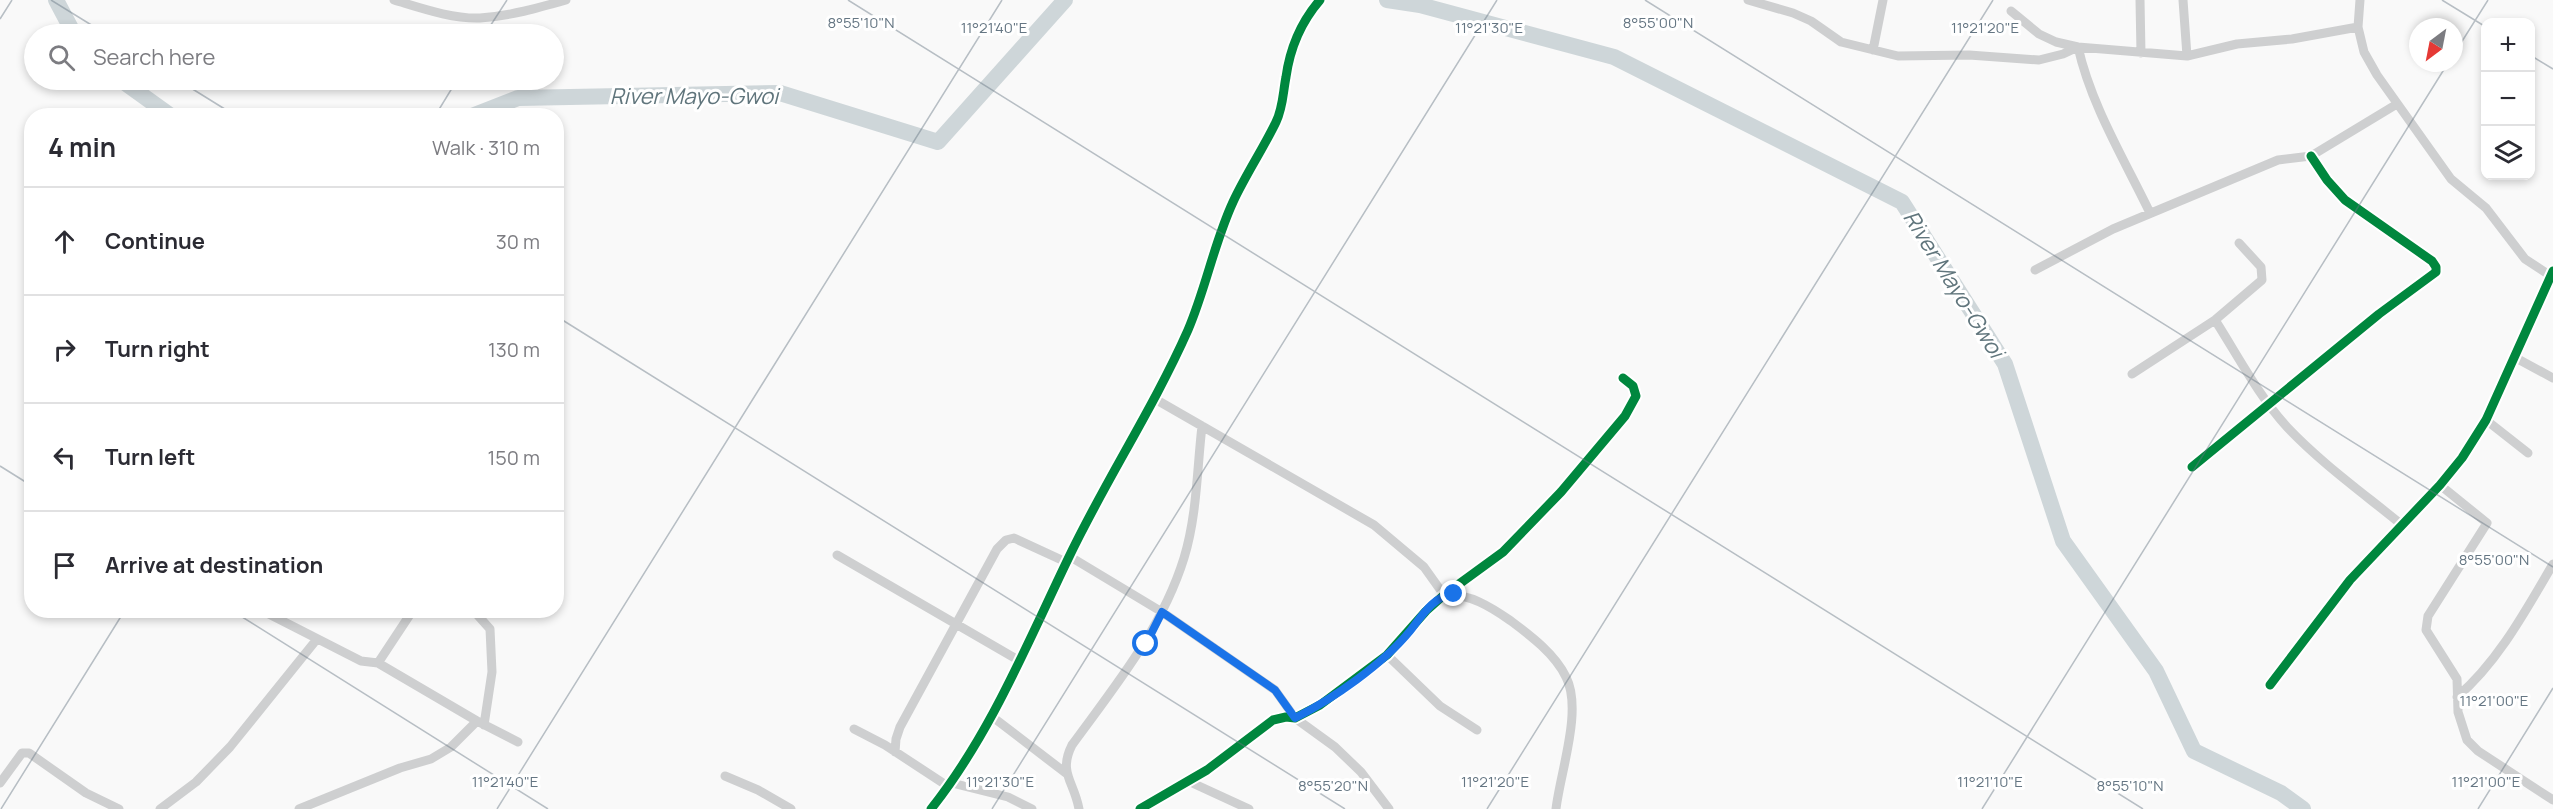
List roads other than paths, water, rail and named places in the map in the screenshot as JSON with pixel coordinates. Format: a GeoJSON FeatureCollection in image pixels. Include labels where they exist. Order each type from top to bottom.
{"type":"FeatureCollection","features":[{"type":"Feature","properties":{"kind":"street"},"geometry":{"type":"LineString","coordinates":[[394,0],[434,11],[478,18],[525,12],[566,0]]}},
{"type":"Feature","properties":{"kind":"street"},"geometry":{"type":"LineString","coordinates":[[434,11],[436,0]]}},
{"type":"Feature","properties":{"kind":"street"},"geometry":{"type":"LineString","coordinates":[[931,809],[950,785],[1020,661],[1067,559],[1155,399],[1200,299],[1209,263],[1233,202],[1277,119],[1288,64],[1296,38],[1308,14],[1320,0]]}},
{"type":"Feature","properties":{"kind":"street"},"geometry":{"type":"LineString","coordinates":[[1748,0],[1793,13],[1811,21],[1841,42],[1898,56],[1969,55],[2039,60],[2063,54],[2078,47]]}},
{"type":"Feature","properties":{"kind":"street"},"geometry":{"type":"LineString","coordinates":[[1873,50],[1883,0]]}},
{"type":"Feature","properties":{"kind":"street"},"geometry":{"type":"LineString","coordinates":[[2140,0],[2141,53]]}},
{"type":"Feature","properties":{"kind":"street"},"geometry":{"type":"LineString","coordinates":[[2182,0],[2187,56]]}},
{"type":"Feature","properties":{"kind":"street"},"geometry":{"type":"LineString","coordinates":[[2270,685],[2350,580],[2440,485],[2462,458],[2486,420],[2552,274],[2525,259],[2486,208],[2451,179],[2397,104],[2364,52],[2358,27],[2360,0]]}},
{"type":"Feature","properties":{"kind":"street"},"geometry":{"type":"LineString","coordinates":[[2011,11],[2039,34],[2056,42],[2078,47],[2187,56],[2237,44],[2292,39],[2358,27]]}},
{"type":"Feature","properties":{"kind":"street"},"geometry":{"type":"LineString","coordinates":[[2078,47],[2083,71],[2150,213]]}},
{"type":"Feature","properties":{"kind":"street"},"geometry":{"type":"LineString","coordinates":[[2035,270],[2075,247],[2150,213],[2278,160],[2311,156],[2397,104]]}},
{"type":"Feature","properties":{"kind":"street"},"geometry":{"type":"LineString","coordinates":[[2192,467],[2379,314],[2436,272],[2432,261],[2345,200],[2327,180],[2311,156]]}},
{"type":"Feature","properties":{"kind":"street"},"geometry":{"type":"LineString","coordinates":[[2132,374],[2215,320],[2262,280],[2261,267],[2239,243]]}},
{"type":"Feature","properties":{"kind":"street"},"geometry":{"type":"LineString","coordinates":[[2215,320],[2268,404],[2287,426],[2314,453],[2402,525]]}},
{"type":"Feature","properties":{"kind":"street"},"geometry":{"type":"LineString","coordinates":[[2516,358],[2553,378]]}},
{"type":"Feature","properties":{"kind":"street"},"geometry":{"type":"LineString","coordinates":[[1140,809],[1207,770],[1273,720],[1286,717],[1295,718],[1320,705],[1387,655],[1425,611],[1444,595],[1503,552],[1561,492],[1618,424],[1636,396],[1633,386],[1623,378]]}},
{"type":"Feature","properties":{"kind":"street"},"geometry":{"type":"LineString","coordinates":[[1155,399],[1374,525],[1424,567],[1444,595]]}},
{"type":"Feature","properties":{"kind":"street"},"geometry":{"type":"LineString","coordinates":[[2486,420],[2528,453]]}},
{"type":"Feature","properties":{"kind":"street"},"geometry":{"type":"LineString","coordinates":[[1079,809],[1065,767],[1066,758],[1072,745],[1146,644],[1173,590],[1190,532],[1202,426]]}},
{"type":"Feature","properties":{"kind":"street"},"geometry":{"type":"LineString","coordinates":[[2440,485],[2487,523],[2428,616],[2426,630],[2457,679],[2458,712],[2467,740],[2478,751],[2553,800]]}},
{"type":"Feature","properties":{"kind":"street"},"geometry":{"type":"LineString","coordinates":[[895,752],[900,727],[997,549],[1006,540],[1014,538],[1067,559],[1162,612],[1275,690],[1295,718],[1335,747],[1361,772],[1389,809]]}},
{"type":"Feature","properties":{"kind":"street"},"geometry":{"type":"LineString","coordinates":[[837,555],[1020,661]]}},
{"type":"Feature","properties":{"kind":"street"},"geometry":{"type":"LineString","coordinates":[[2457,698],[2477,680],[2549,581],[2553,564]]}},
{"type":"Feature","properties":{"kind":"street"},"geometry":{"type":"LineString","coordinates":[[1444,595],[1454,594],[1488,605],[1529,634],[1553,658],[1567,678],[1572,702],[1570,729],[1556,809]]}},
{"type":"Feature","properties":{"kind":"street"},"geometry":{"type":"LineString","coordinates":[[276,618],[361,661],[378,663],[480,723],[518,742]]}},
{"type":"Feature","properties":{"kind":"street"},"geometry":{"type":"LineString","coordinates":[[378,663],[408,618]]}},
{"type":"Feature","properties":{"kind":"street"},"geometry":{"type":"LineString","coordinates":[[299,809],[400,768],[431,759],[451,747],[480,723],[492,672],[490,629],[480,618]]}},
{"type":"Feature","properties":{"kind":"street"},"geometry":{"type":"LineString","coordinates":[[160,809],[196,782],[230,747],[317,639]]}},
{"type":"Feature","properties":{"kind":"street"},"geometry":{"type":"LineString","coordinates":[[1387,655],[1440,706],[1477,730]]}},
{"type":"Feature","properties":{"kind":"street"},"geometry":{"type":"LineString","coordinates":[[990,715],[1069,776]]}},
{"type":"Feature","properties":{"kind":"street"},"geometry":{"type":"LineString","coordinates":[[854,729],[950,785],[1008,797],[1032,809]]}},
{"type":"Feature","properties":{"kind":"street"},"geometry":{"type":"LineString","coordinates":[[0,783],[22,753],[29,753],[86,793],[119,809]]}},
{"type":"Feature","properties":{"kind":"street"},"geometry":{"type":"LineString","coordinates":[[725,776],[758,790],[791,809]]}},
{"type":"Feature","properties":{"kind":"street"},"geometry":{"type":"LineString","coordinates":[[1188,781],[1249,809]]}},
{"type":"Feature","properties":{"kind":"waterway","name":"River Mayo-Gwoi"},"geometry":{"type":"LineString","coordinates":[[56,0],[69,24]]}},
{"type":"Feature","properties":{"kind":"waterway","name":"River Mayo-Gwoi"},"geometry":{"type":"LineString","coordinates":[[492,108],[518,98],[780,93],[938,142],[1065,0]]}},
{"type":"Feature","properties":{"kind":"waterway","name":"River Mayo-Gwoi"},"geometry":{"type":"LineString","coordinates":[[1387,0],[1420,5],[1614,57],[1902,202],[2005,364],[2063,541],[2156,671],[2194,751],[2281,793],[2303,809]]}},
{"type":"Feature","properties":{"kind":"waterway","name":"River Mayo-Gwoi"},"geometry":{"type":"LineString","coordinates":[[135,90],[160,108]]}}]}
